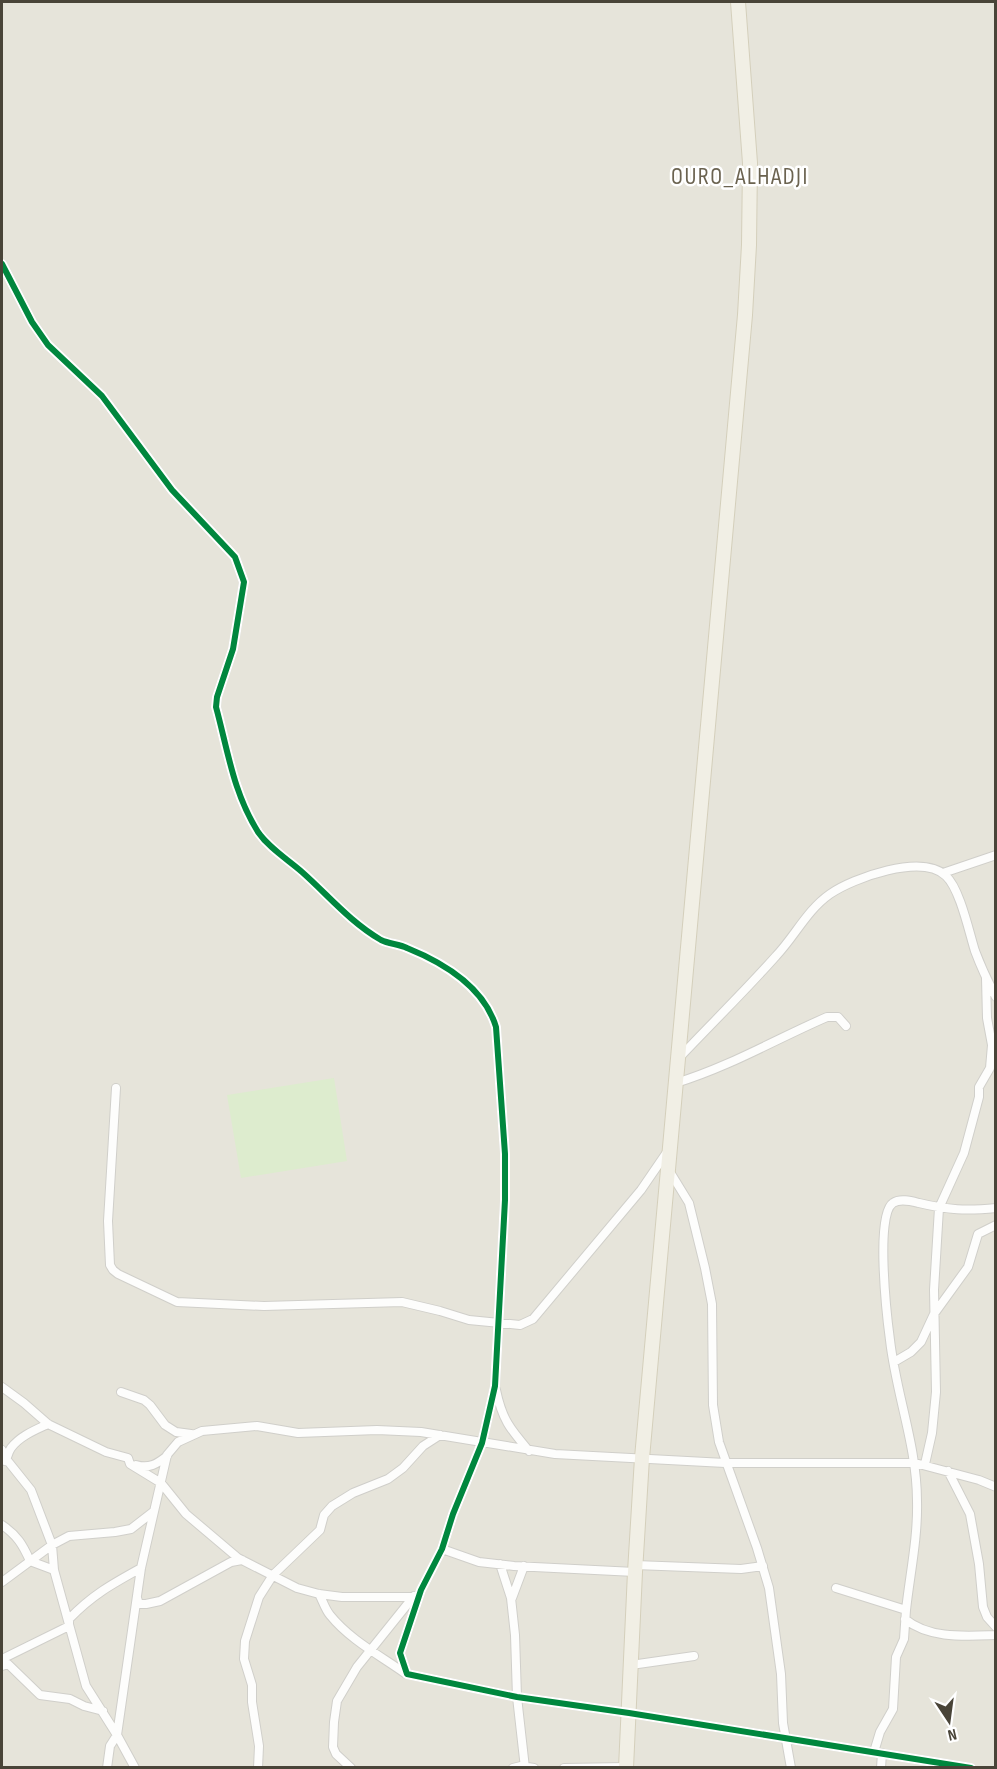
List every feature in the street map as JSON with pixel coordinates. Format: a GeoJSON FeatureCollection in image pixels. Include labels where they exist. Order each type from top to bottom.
{"type":"FeatureCollection","features":[{"type":"Feature","properties":{"kind":"main road"},"geometry":{"type":"LineString","coordinates":[[626,1767],[642,1458],[670,1172],[749,244],[750,163],[738,2]]}},
{"type":"Feature","properties":{"kind":"street"},"geometry":{"type":"LineString","coordinates":[[2,264],[32,322],[48,345],[102,396],[171,490],[235,557],[244,582],[233,649],[217,697],[216,707],[239,796],[259,833],[356,924],[384,941],[407,948],[458,974],[484,1000],[496,1027],[505,1154],[505,1200],[495,1386],[482,1443],[453,1514],[442,1550],[421,1590],[400,1653],[407,1674]]}},
{"type":"Feature","properties":{"kind":"street"},"geometry":{"type":"LineString","coordinates":[[943,873],[996,855]]}},
{"type":"Feature","properties":{"kind":"street"},"geometry":{"type":"LineString","coordinates":[[679,1058],[776,956],[818,903],[831,893],[873,873],[889,869],[906,867],[932,869],[943,873],[951,881],[968,925],[975,951],[996,997]]}},
{"type":"Feature","properties":{"kind":"street"},"geometry":{"type":"LineString","coordinates":[[925,1464],[932,1432],[936,1392],[935,1249],[939,1208],[964,1154],[979,1097],[979,1087],[990,1068],[992,1045],[987,1018],[986,978]]}},
{"type":"Feature","properties":{"kind":"street"},"geometry":{"type":"LineString","coordinates":[[676,1083],[704,1075],[739,1060],[827,1017],[838,1017],[846,1026]]}},
{"type":"Feature","properties":{"kind":"street"},"geometry":{"type":"LineString","coordinates":[[116,1088],[108,1240],[110,1265],[118,1274],[177,1302],[264,1306],[402,1302],[469,1320],[520,1325],[533,1319],[641,1190],[671,1146]]}},
{"type":"Feature","properties":{"kind":"street"},"geometry":{"type":"LineString","coordinates":[[670,1172],[689,1203],[712,1304],[713,1406],[719,1442],[769,1588],[781,1674],[783,1723],[792,1767]]}},
{"type":"Feature","properties":{"kind":"street"},"geometry":{"type":"LineString","coordinates":[[881,1767],[878,1752],[880,1732],[893,1709],[896,1657],[903,1639],[918,1502],[915,1463],[890,1342],[884,1286],[883,1225],[885,1212],[897,1200],[911,1200],[939,1208],[963,1211],[996,1208]]}},
{"type":"Feature","properties":{"kind":"street"},"geometry":{"type":"LineString","coordinates":[[894,1362],[912,1352],[921,1342],[934,1314],[968,1267],[978,1234],[996,1225]]}},
{"type":"Feature","properties":{"kind":"street"},"geometry":{"type":"LineString","coordinates":[[495,1386],[500,1411],[511,1431],[529,1451]]}},
{"type":"Feature","properties":{"kind":"street"},"geometry":{"type":"LineString","coordinates":[[2,1387],[48,1424],[106,1452],[128,1458],[130,1464],[161,1484],[186,1514],[242,1560],[297,1588],[319,1594],[342,1597],[412,1597]]}},
{"type":"Feature","properties":{"kind":"street"},"geometry":{"type":"LineString","coordinates":[[121,1392],[144,1400],[165,1425],[176,1432],[192,1434]]}},
{"type":"Feature","properties":{"kind":"street"},"geometry":{"type":"LineString","coordinates":[[4,1461],[10,1449],[18,1442],[31,1432],[48,1424]]}},
{"type":"Feature","properties":{"kind":"street"},"geometry":{"type":"LineString","coordinates":[[130,1464],[151,1466],[167,1455],[178,1442],[202,1431],[257,1426],[298,1433],[377,1430],[420,1432],[529,1451],[725,1463],[915,1463],[925,1464],[996,1487]]}},
{"type":"Feature","properties":{"kind":"street"},"geometry":{"type":"LineString","coordinates":[[258,1767],[259,1746],[252,1702],[252,1685],[244,1659],[245,1641],[260,1597],[273,1575],[320,1530],[324,1515],[332,1506],[353,1493],[388,1479],[403,1468],[423,1446],[440,1435]]}},
{"type":"Feature","properties":{"kind":"street"},"geometry":{"type":"LineString","coordinates":[[2,1450],[4,1461],[31,1490],[52,1545],[54,1570],[86,1686],[135,1767]]}},
{"type":"Feature","properties":{"kind":"street"},"geometry":{"type":"LineString","coordinates":[[107,1767],[110,1746],[117,1735],[141,1568],[167,1455]]}},
{"type":"Feature","properties":{"kind":"street"},"geometry":{"type":"LineString","coordinates":[[948,1471],[970,1514],[979,1564],[983,1607],[987,1617],[996,1627]]}},
{"type":"Feature","properties":{"kind":"street"},"geometry":{"type":"LineString","coordinates":[[2,1582],[52,1545],[69,1536],[131,1529],[153,1512]]}},
{"type":"Feature","properties":{"kind":"street"},"geometry":{"type":"LineString","coordinates":[[2,1525],[21,1542],[30,1561],[54,1570]]}},
{"type":"Feature","properties":{"kind":"street"},"geometry":{"type":"LineString","coordinates":[[442,1550],[479,1562],[524,1566],[741,1569],[763,1566]]}},
{"type":"Feature","properties":{"kind":"street"},"geometry":{"type":"LineString","coordinates":[[137,1598],[139,1604],[160,1601],[231,1562],[242,1560]]}},
{"type":"Feature","properties":{"kind":"street"},"geometry":{"type":"LineString","coordinates":[[500,1564],[512,1599],[517,1697],[525,1767]]}},
{"type":"Feature","properties":{"kind":"street"},"geometry":{"type":"LineString","coordinates":[[512,1599],[524,1566]]}},
{"type":"Feature","properties":{"kind":"street"},"geometry":{"type":"LineString","coordinates":[[69,1626],[69,1619],[84,1603],[98,1592],[141,1568]]}},
{"type":"Feature","properties":{"kind":"street"},"geometry":{"type":"LineString","coordinates":[[836,1588],[905,1614],[917,1628],[963,1636],[996,1635]]}},
{"type":"Feature","properties":{"kind":"street"},"geometry":{"type":"LineString","coordinates":[[351,1767],[336,1754],[333,1747],[337,1701],[357,1667],[412,1597],[421,1590]]}},
{"type":"Feature","properties":{"kind":"street"},"geometry":{"type":"LineString","coordinates":[[319,1594],[328,1613],[355,1638],[407,1674],[517,1697],[971,1767]]}},
{"type":"Feature","properties":{"kind":"street"},"geometry":{"type":"LineString","coordinates":[[2,1659],[69,1626]]}},
{"type":"Feature","properties":{"kind":"street"},"geometry":{"type":"LineString","coordinates":[[631,1665],[694,1656]]}},
{"type":"Feature","properties":{"kind":"street"},"geometry":{"type":"LineString","coordinates":[[2,1666],[8,1664],[40,1695],[70,1699],[103,1712]]}},
{"type":"Feature","properties":{"kind":"street"},"geometry":{"type":"LineString","coordinates":[[513,1767],[534,1767]]}},
{"type":"Feature","properties":{"kind":"street"},"geometry":{"type":"LineString","coordinates":[[564,1767],[626,1767]]}},
{"type":"Feature","properties":{"kind":"shaded area"},"geometry":{"type":"Polygon","coordinates":[[[2,2],[995,2],[995,1767],[2,1767],[2,2]]]}},
{"type":"Feature","properties":{"kind":"green space"},"geometry":{"type":"Polygon","coordinates":[[[334,1078],[347,1161],[241,1178],[227,1095],[334,1078]]]}},
{"type":"Feature","properties":{"kind":"cycle path"},"geometry":{"type":"LineString","coordinates":[[2,264],[32,322],[48,345],[102,396],[172,490],[235,557],[244,582],[233,649],[217,697],[216,707],[237,786],[258,832],[349,917],[370,933],[384,941],[421,954],[461,978],[482,1000],[496,1027],[505,1154],[505,1200],[495,1386],[482,1443],[453,1514],[442,1549],[421,1590],[400,1653],[407,1674],[517,1697],[971,1768]]}},
{"type":"Feature","properties":{"kind":"district","name":"OURO_ALHADJI"},"geometry":{"type":"Point","coordinates":[740,176]}}]}
